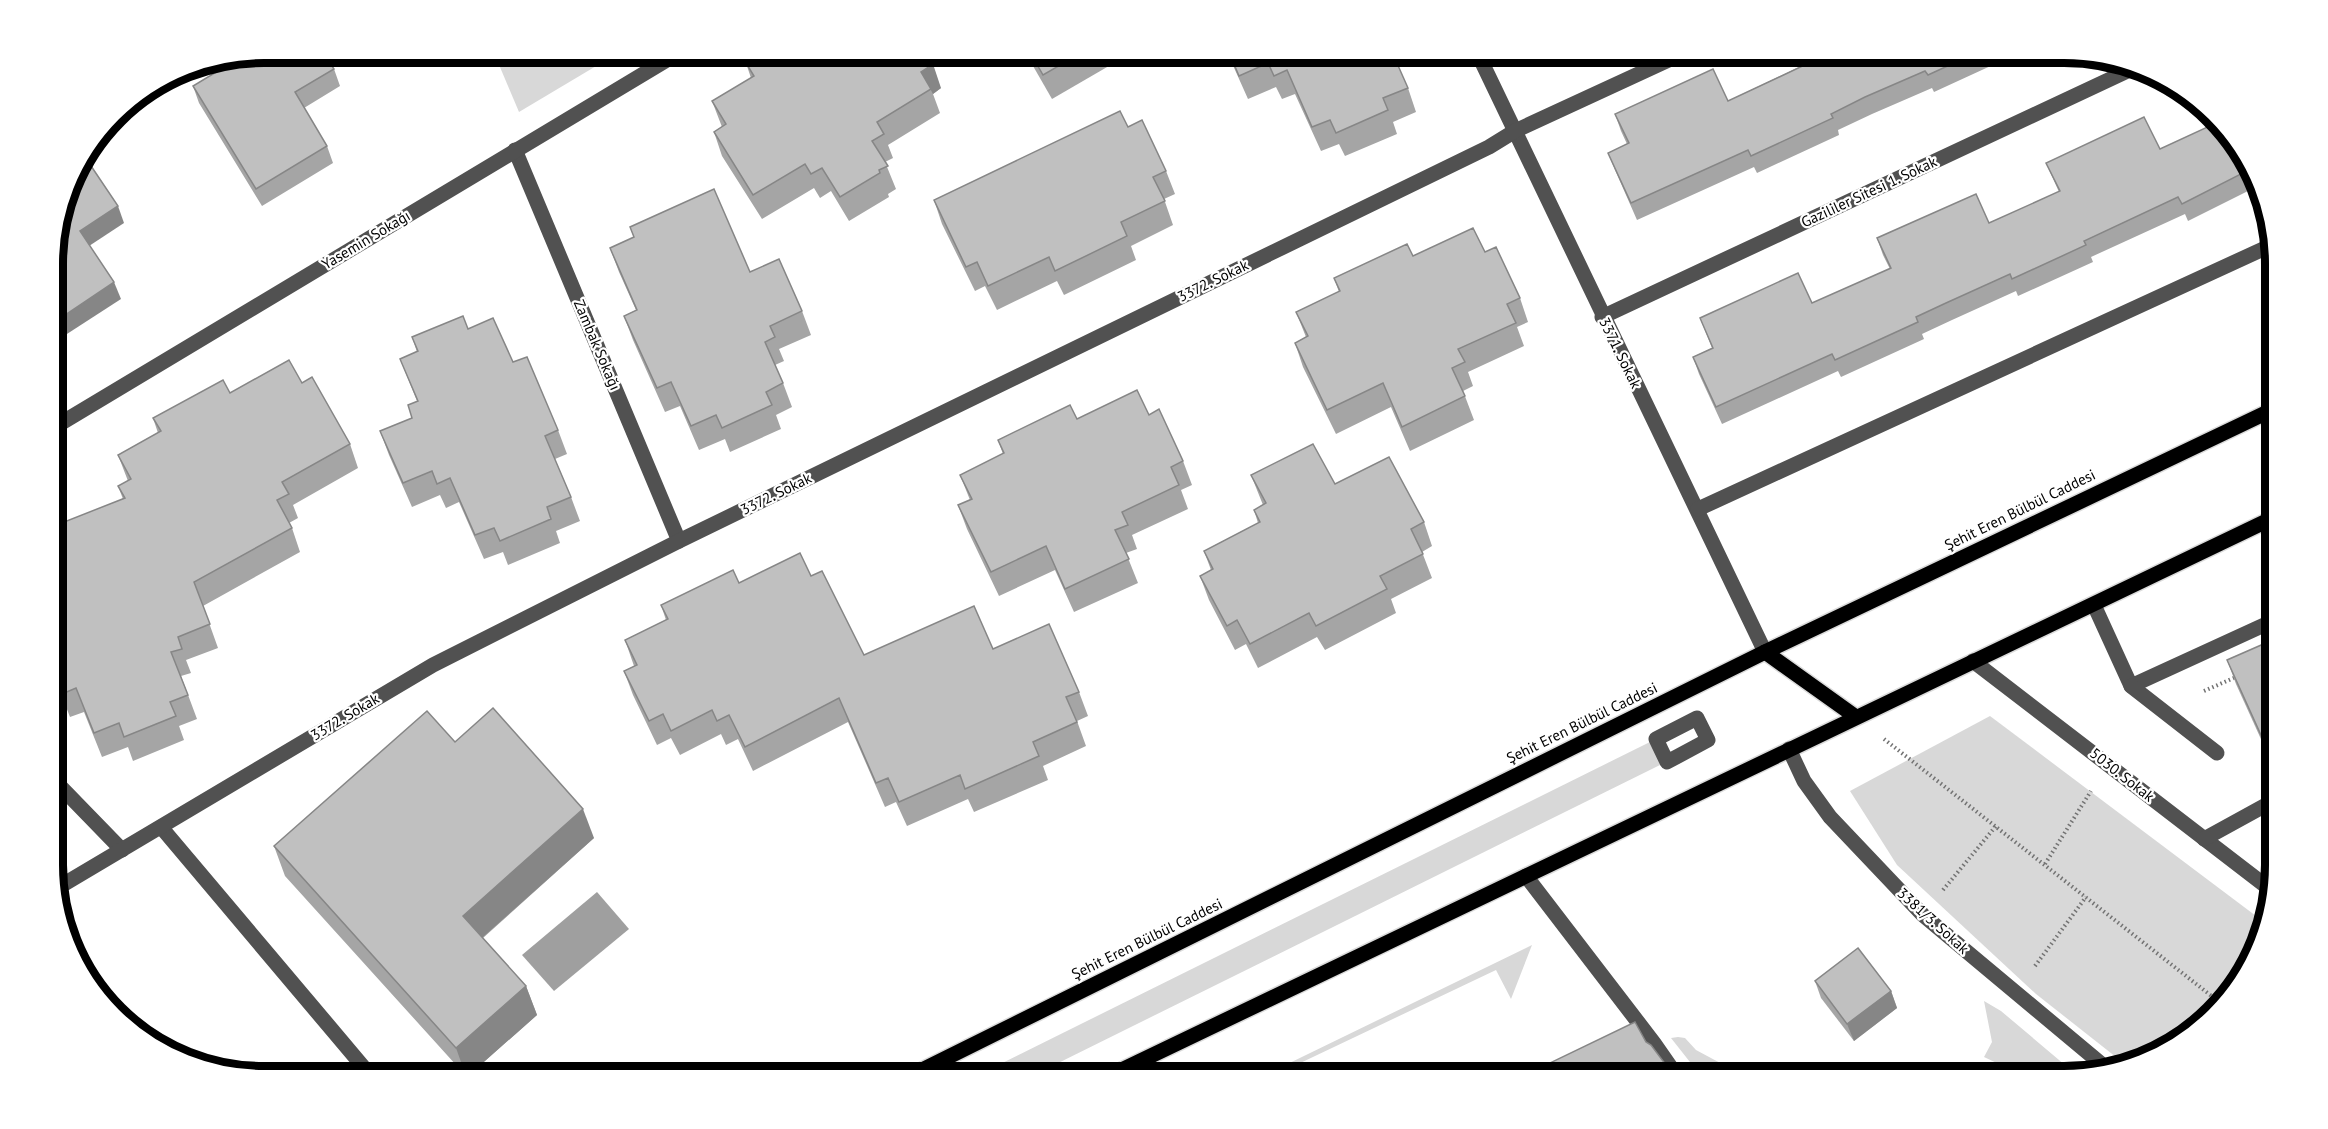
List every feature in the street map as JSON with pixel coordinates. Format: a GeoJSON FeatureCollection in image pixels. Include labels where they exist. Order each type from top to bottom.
{"type":"FeatureCollection","features":[{"type":"Feature","properties":{"kind":"main road","name":"Şehit Eren Bülbül Caddesi"},"geometry":{"type":"LineString","coordinates":[[930,1066],[1765,652],[2265,413]]}},
{"type":"Feature","properties":{"kind":"main road"},"geometry":{"type":"LineString","coordinates":[[1130,1066],[2265,521]]}},
{"type":"Feature","properties":{"kind":"main road"},"geometry":{"type":"LineString","coordinates":[[1765,652],[1856,717]]}},
{"type":"Feature","properties":{"kind":"street","name":"Yasemin Sokağı"},"geometry":{"type":"LineString","coordinates":[[63,422],[661,63]]}},
{"type":"Feature","properties":{"kind":"street","name":"3371. Sokak"},"geometry":{"type":"LineString","coordinates":[[1482,63],[1602,317],[1698,509],[1765,652]]}},
{"type":"Feature","properties":{"kind":"street","name":"3372. Sokak"},"geometry":{"type":"LineString","coordinates":[[64,884],[433,665],[679,541],[1478,153],[1515,131],[1662,63]]}},
{"type":"Feature","properties":{"kind":"street","name":"Gazililer Sitesi 1. Sokak"},"geometry":{"type":"LineString","coordinates":[[1602,317],[2124,73]]}},
{"type":"Feature","properties":{"kind":"street","name":"Zambak Sokağı"},"geometry":{"type":"LineString","coordinates":[[515,150],[679,541]]}},
{"type":"Feature","properties":{"kind":"street"},"geometry":{"type":"LineString","coordinates":[[1698,509],[2264,249]]}},
{"type":"Feature","properties":{"kind":"street"},"geometry":{"type":"LineString","coordinates":[[2094,605],[2131,686],[2217,753]]}},
{"type":"Feature","properties":{"kind":"street"},"geometry":{"type":"LineString","coordinates":[[2131,686],[2265,625]]}},
{"type":"Feature","properties":{"kind":"street","name":"5030. Sokak"},"geometry":{"type":"LineString","coordinates":[[1973,661],[2264,884]]}},
{"type":"Feature","properties":{"kind":"street","name":"3381/3. Sokak"},"geometry":{"type":"LineString","coordinates":[[1789,749],[1804,781],[1830,817],[1923,915],[2100,1063]]}},
{"type":"Feature","properties":{"kind":"street"},"geometry":{"type":"LineString","coordinates":[[63,789],[122,850]]}},
{"type":"Feature","properties":{"kind":"street"},"geometry":{"type":"LineString","coordinates":[[2204,839],[2265,805]]}},
{"type":"Feature","properties":{"kind":"street"},"geometry":{"type":"LineString","coordinates":[[161,827],[363,1066]]}},
{"type":"Feature","properties":{"kind":"street"},"geometry":{"type":"LineString","coordinates":[[1526,876],[1670,1066]]}},
{"type":"Feature","properties":{"kind":"street"},"geometry":{"type":"LineString","coordinates":[[1139,1062],[1141,1066]]}},
{"type":"Feature","properties":{"kind":"path"},"geometry":{"type":"LineString","coordinates":[[1910,759],[2214,998]]}},
{"type":"Feature","properties":{"kind":"path"},"geometry":{"type":"LineString","coordinates":[[2044,864],[2108,765]]}},
{"type":"Feature","properties":{"kind":"path"},"geometry":{"type":"LineString","coordinates":[[1923,915],[1996,826]]}},
{"type":"Feature","properties":{"kind":"path"},"geometry":{"type":"LineString","coordinates":[[2015,993],[2086,897]]}},
{"type":"Feature","properties":{"kind":"shaded area"},"geometry":{"type":"Polygon","coordinates":[[[498,63],[601,63],[519,112],[498,63]]]}},
{"type":"Feature","properties":{"kind":"shaded area"},"geometry":{"type":"Polygon","coordinates":[[[1990,716],[2258,917],[2250,942],[2224,988],[2187,1025],[2141,1051],[2117,1058],[2036,994],[1897,865],[1850,791],[1990,716]]]}},
{"type":"Feature","properties":{"kind":"shaded area"},"geometry":{"type":"Polygon","coordinates":[[[1656,739],[1660,765],[1052,1066],[996,1066],[1656,739]]]}},
{"type":"Feature","properties":{"kind":"shaded area"},"geometry":{"type":"Polygon","coordinates":[[[597,892],[629,929],[554,991],[522,955],[597,892]]]}},
{"type":"Feature","properties":{"kind":"shaded area"},"geometry":{"type":"Polygon","coordinates":[[[1532,945],[1511,999],[1496,970],[1294,1066],[1284,1066],[1532,945]]]}},
{"type":"Feature","properties":{"kind":"shaded area"},"geometry":{"type":"Polygon","coordinates":[[[1984,1001],[2001,1011],[2066,1066],[2038,1066],[2035,1063],[2001,1065],[1984,1057],[1992,1042],[1984,1001]]]}},
{"type":"Feature","properties":{"kind":"shaded area"},"geometry":{"type":"Polygon","coordinates":[[[1671,1038],[1685,1038],[1696,1050],[1725,1066],[1693,1066],[1671,1038]]]}},
{"type":"Feature","properties":{"kind":"building"},"geometry":{"type":"Polygon","coordinates":[[[264,63],[330,63],[334,69],[295,92],[327,146],[256,189],[193,86],[225,67],[264,63]]]}},
{"type":"Feature","properties":{"kind":"building"},"geometry":{"type":"Polygon","coordinates":[[[746,63],[933,64],[921,72],[931,89],[877,122],[884,134],[872,141],[888,166],[840,197],[822,168],[811,174],[805,164],[753,195],[714,132],[726,124],[712,101],[754,76],[746,63]]]}},
{"type":"Feature","properties":{"kind":"building"},"geometry":{"type":"Polygon","coordinates":[[[1036,63],[1064,63],[1043,75],[1036,63]]]}},
{"type":"Feature","properties":{"kind":"building"},"geometry":{"type":"Polygon","coordinates":[[[1234,63],[1268,63],[1239,76],[1234,63]]]}},
{"type":"Feature","properties":{"kind":"building"},"geometry":{"type":"Polygon","coordinates":[[[1268,63],[1397,63],[1408,88],[1383,98],[1388,110],[1336,133],[1330,120],[1312,127],[1287,70],[1274,76],[1268,63]]]}},
{"type":"Feature","properties":{"kind":"building"},"geometry":{"type":"Polygon","coordinates":[[[1954,63],[1928,75],[1925,71],[1865,97],[1831,114],[1833,118],[1751,156],[1748,150],[1631,203],[1608,153],[1629,143],[1615,114],[1713,69],[1728,101],[1807,64],[1954,63]]]}},
{"type":"Feature","properties":{"kind":"building"},"geometry":{"type":"Polygon","coordinates":[[[1120,111],[1128,127],[1142,120],[1166,171],[1153,177],[1165,201],[1121,222],[1127,236],[1055,271],[1049,257],[988,286],[977,262],[966,267],[934,200],[1120,111]]]}},
{"type":"Feature","properties":{"kind":"building"},"geometry":{"type":"Polygon","coordinates":[[[2144,117],[2160,149],[2210,126],[2224,141],[2243,173],[2182,204],[2178,197],[2084,241],[2086,245],[2012,279],[2010,274],[1946,303],[1916,317],[1918,322],[1835,360],[1832,354],[1716,407],[1693,357],[1713,348],[1700,318],[1798,273],[1812,303],[1891,268],[1877,238],[1976,194],[1989,223],[2060,191],[2046,163],[2144,117]]]}},
{"type":"Feature","properties":{"kind":"building"},"geometry":{"type":"Polygon","coordinates":[[[90,164],[118,206],[80,231],[114,282],[63,316],[65,237],[78,187],[90,164]]]}},
{"type":"Feature","properties":{"kind":"building"},"geometry":{"type":"Polygon","coordinates":[[[714,189],[750,272],[779,259],[802,311],[770,326],[775,337],[765,342],[783,383],[766,392],[772,405],[722,428],[716,415],[691,426],[671,382],[657,388],[624,316],[637,310],[610,248],[634,237],[630,227],[714,189]]]}},
{"type":"Feature","properties":{"kind":"building"},"geometry":{"type":"Polygon","coordinates":[[[1473,228],[1485,252],[1496,247],[1520,298],[1507,304],[1516,323],[1458,349],[1465,362],[1452,368],[1465,396],[1402,427],[1383,383],[1327,410],[1295,343],[1308,336],[1296,312],[1340,291],[1334,278],[1407,244],[1413,256],[1473,228]]]}},
{"type":"Feature","properties":{"kind":"building"},"geometry":{"type":"Polygon","coordinates":[[[463,316],[468,329],[493,318],[513,362],[527,357],[558,430],[545,436],[571,497],[547,507],[551,519],[500,541],[494,528],[475,535],[450,478],[437,484],[432,471],[403,483],[380,431],[412,418],[408,405],[418,401],[400,359],[418,351],[412,337],[463,316]]]}},
{"type":"Feature","properties":{"kind":"building"},"geometry":{"type":"Polygon","coordinates":[[[289,360],[302,383],[312,377],[350,444],[282,482],[289,494],[277,500],[292,528],[194,582],[210,624],[178,637],[182,649],[171,652],[188,695],[170,702],[176,716],[124,737],[119,723],[94,733],[76,688],[63,694],[63,522],[125,498],[118,486],[131,479],[118,455],[161,431],[153,418],[223,380],[230,393],[289,360]]]}},
{"type":"Feature","properties":{"kind":"building"},"geometry":{"type":"Polygon","coordinates":[[[1137,390],[1149,415],[1159,409],[1183,461],[1171,467],[1179,485],[1122,512],[1128,525],[1115,530],[1129,559],[1065,589],[1046,546],[991,572],[958,505],[972,499],[960,475],[1004,453],[998,440],[1070,405],[1077,419],[1137,390]]]}},
{"type":"Feature","properties":{"kind":"building"},"geometry":{"type":"Polygon","coordinates":[[[1313,444],[1335,484],[1389,457],[1424,522],[1411,529],[1423,554],[1380,576],[1387,589],[1316,626],[1309,613],[1250,644],[1237,620],[1227,626],[1200,576],[1213,569],[1204,551],[1260,522],[1254,510],[1266,503],[1251,475],[1313,444]]]}},
{"type":"Feature","properties":{"kind":"building"},"geometry":{"type":"Polygon","coordinates":[[[800,553],[811,576],[822,571],[864,655],[974,606],[993,649],[1049,624],[1079,692],[1066,697],[1077,722],[1033,742],[1039,756],[965,789],[960,775],[899,802],[888,778],[876,783],[839,698],[745,747],[729,715],[717,721],[712,710],[671,731],[663,714],[649,721],[624,671],[637,665],[625,640],[668,619],[661,605],[733,570],[739,583],[800,553]]]}},
{"type":"Feature","properties":{"kind":"building"},"geometry":{"type":"Polygon","coordinates":[[[2265,643],[2265,744],[2227,660],[2265,643]]]}},
{"type":"Feature","properties":{"kind":"building"},"geometry":{"type":"Polygon","coordinates":[[[493,708],[583,809],[463,916],[526,986],[456,1048],[274,846],[427,711],[455,742],[493,708]]]}},
{"type":"Feature","properties":{"kind":"building"},"geometry":{"type":"Polygon","coordinates":[[[1858,948],[1891,991],[1847,1024],[1815,981],[1858,948]]]}},
{"type":"Feature","properties":{"kind":"building"},"geometry":{"type":"Polygon","coordinates":[[[1635,1022],[1646,1042],[1651,1045],[1667,1066],[1544,1066],[1635,1022]]]}}]}
